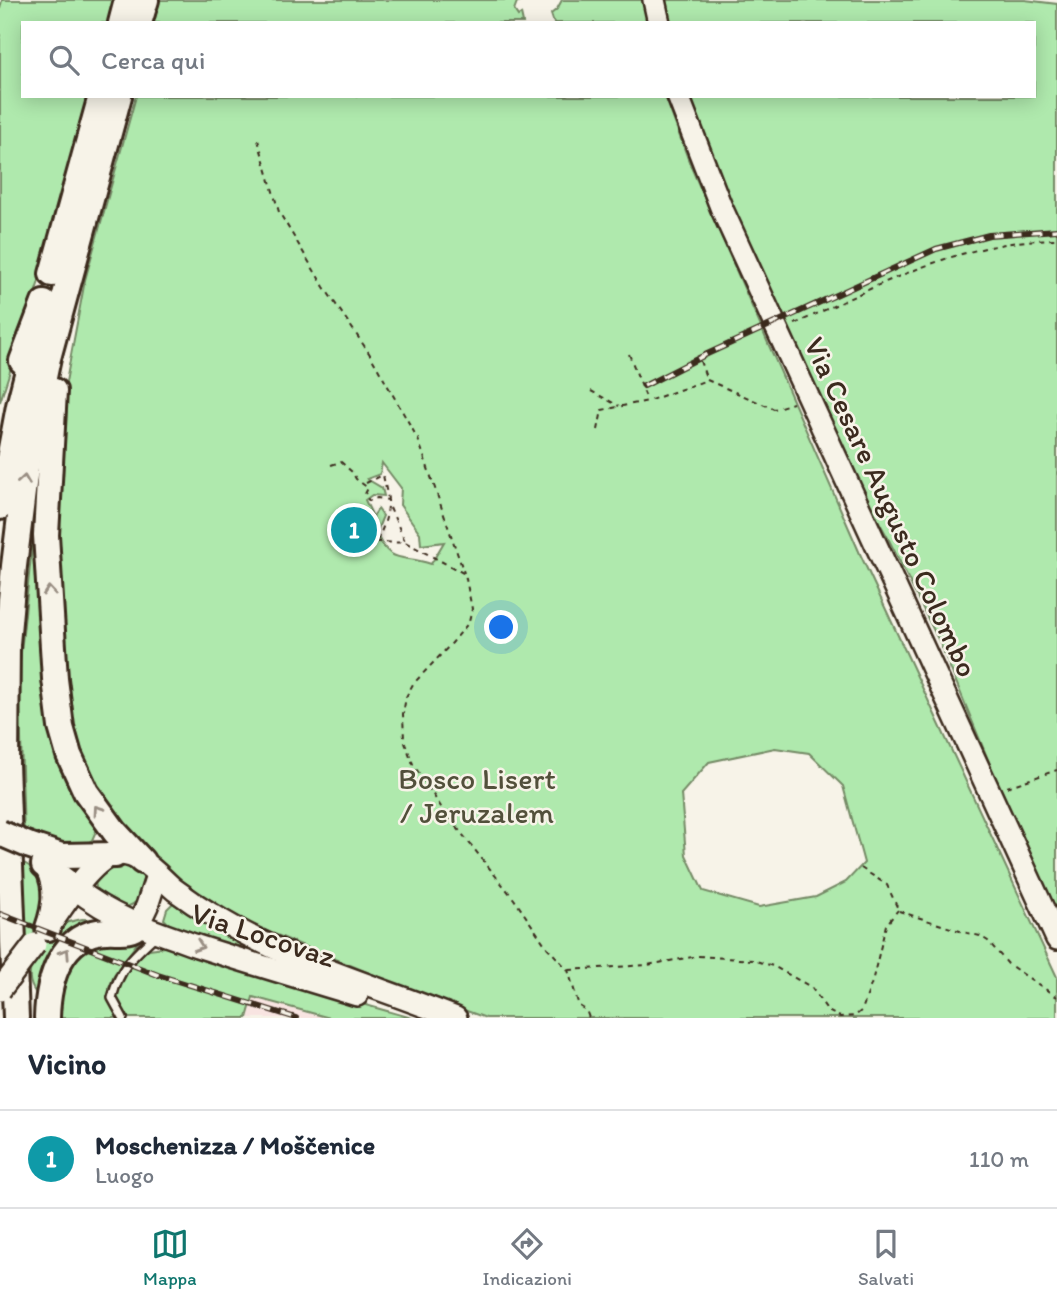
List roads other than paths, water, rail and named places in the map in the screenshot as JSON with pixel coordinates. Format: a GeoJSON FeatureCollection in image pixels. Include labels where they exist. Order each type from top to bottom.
{"type":"FeatureCollection","features":[{"type":"Feature","properties":{"kind":"highway"},"geometry":{"type":"LineString","coordinates":[[122,21],[127,0]]}},
{"type":"Feature","properties":{"kind":"highway"},"geometry":{"type":"LineString","coordinates":[[140,21],[146,0]]}},
{"type":"Feature","properties":{"kind":"highway"},"geometry":{"type":"LineString","coordinates":[[0,507],[19,406],[44,303],[100,98]]}},
{"type":"Feature","properties":{"kind":"highway"},"geometry":{"type":"LineString","coordinates":[[16,1017],[6,764],[9,618],[21,504],[37,408],[51,346],[118,98]]}},
{"type":"Feature","properties":{"kind":"highway"},"geometry":{"type":"LineString","coordinates":[[83,228],[53,395],[48,477],[47,567],[57,703],[69,755],[86,792],[115,832],[150,868]]}},
{"type":"Feature","properties":{"kind":"highway"},"geometry":{"type":"LineString","coordinates":[[0,419],[44,303]]}},
{"type":"Feature","properties":{"kind":"highway"},"geometry":{"type":"LineString","coordinates":[[0,833],[76,889]]}},
{"type":"Feature","properties":{"kind":"highway"},"geometry":{"type":"LineString","coordinates":[[0,845],[35,857],[115,855]]}},
{"type":"Feature","properties":{"kind":"highway"},"geometry":{"type":"LineString","coordinates":[[35,857],[53,878],[55,901],[42,936]]}},
{"type":"Feature","properties":{"kind":"highway"},"geometry":{"type":"LineString","coordinates":[[47,1018],[51,984],[61,956],[70,945],[90,933],[148,929]]}},
{"type":"Feature","properties":{"kind":"main road"},"geometry":{"type":"LineString","coordinates":[[654,0],[659,21]]}},
{"type":"Feature","properties":{"kind":"main road","name":"Via Cesare Augusto Colombo"},"geometry":{"type":"LineString","coordinates":[[679,98],[703,166],[1057,939]]}},
{"type":"Feature","properties":{"kind":"main road"},"geometry":{"type":"LineString","coordinates":[[0,990],[76,889],[96,866],[115,855]]}},
{"type":"Feature","properties":{"kind":"main road","name":"Via Locovaz"},"geometry":{"type":"LineString","coordinates":[[115,855],[132,856],[199,907],[236,930],[303,961],[456,1018]]}},
{"type":"Feature","properties":{"kind":"main road"},"geometry":{"type":"LineString","coordinates":[[148,929],[150,868]]}},
{"type":"Feature","properties":{"kind":"main road","name":"Via Locovaz"},"geometry":{"type":"LineString","coordinates":[[76,889],[99,907],[148,929],[257,966],[440,1018]]}},
{"type":"Feature","properties":{"kind":"main road"},"geometry":{"type":"LineString","coordinates":[[42,936],[60,918],[95,911],[112,914]]}},
{"type":"Feature","properties":{"kind":"lane"},"geometry":{"type":"LineString","coordinates":[[123,1018],[112,998],[119,976],[148,929]]}},
{"type":"Feature","properties":{"kind":"railway"},"geometry":{"type":"LineString","coordinates":[[644,386],[705,355],[936,249],[989,235],[1057,230]]}},
{"type":"Feature","properties":{"kind":"railway"},"geometry":{"type":"LineString","coordinates":[[0,914],[158,975],[296,1018]]}},
{"type":"Feature","properties":{"kind":"place","name":"Moschenizza / Moščenice"},"geometry":{"type":"Point","coordinates":[354,530]}},
{"type":"Feature","properties":{"kind":"park label","name":"Bosco Lisert / Jeruzalem"},"geometry":{"type":"Point","coordinates":[477,796]}}]}
